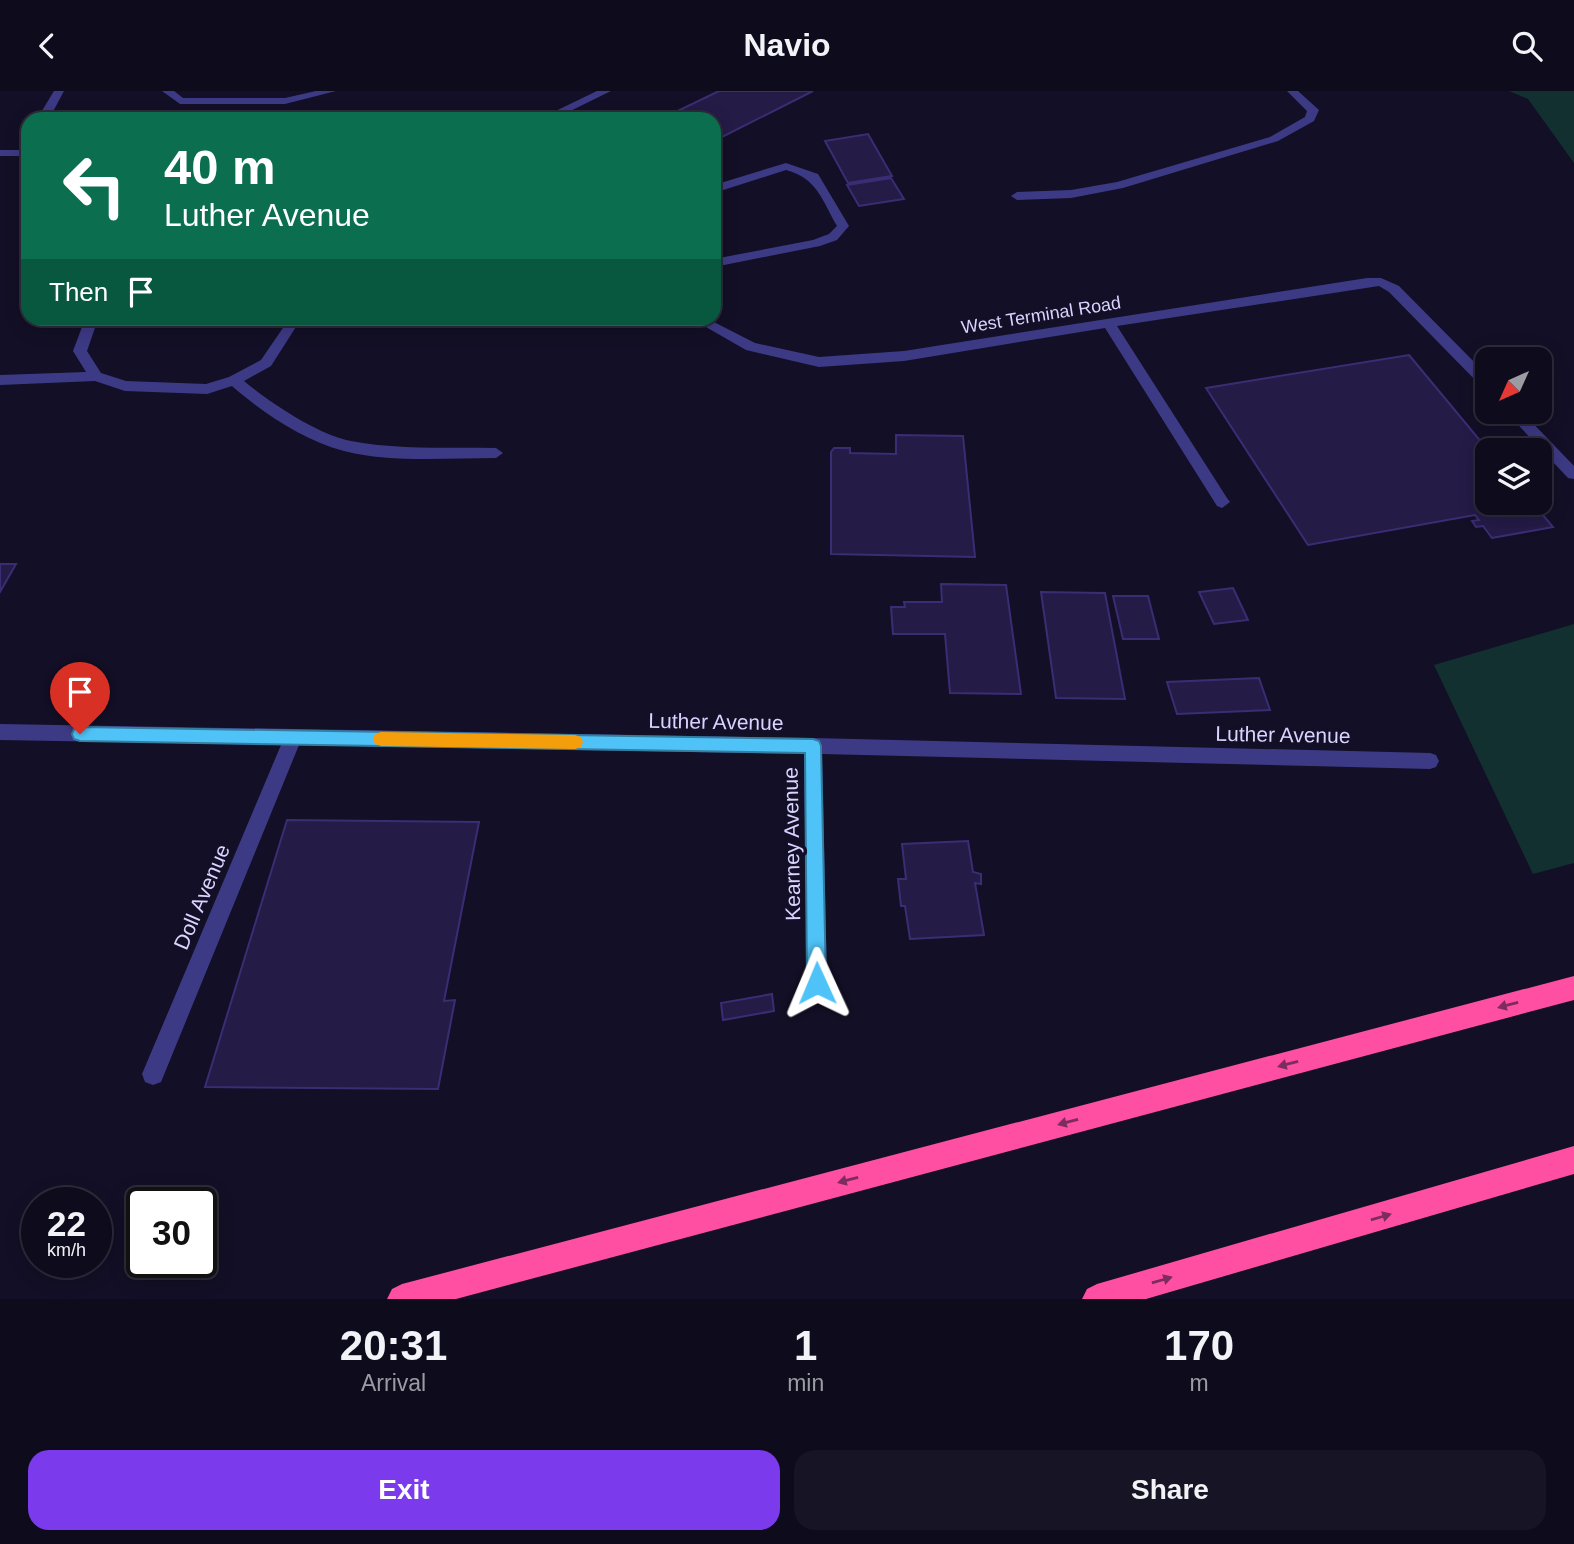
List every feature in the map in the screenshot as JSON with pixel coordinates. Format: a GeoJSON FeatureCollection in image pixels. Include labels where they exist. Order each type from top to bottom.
{"type":"FeatureCollection","features":[{"type":"Feature","properties":{"kind":"highway"},"geometry":{"type":"LineString","coordinates":[[402,1299],[1574,988]]}},
{"type":"Feature","properties":{"kind":"highway"},"geometry":{"type":"LineString","coordinates":[[1097,1299],[1574,1160]]}},
{"type":"Feature","properties":{"kind":"street"},"geometry":{"type":"LineString","coordinates":[[47,112],[59,91]]}},
{"type":"Feature","properties":{"kind":"street"},"geometry":{"type":"LineString","coordinates":[[167,91],[180,101],[285,101],[331,91]]}},
{"type":"Feature","properties":{"kind":"street"},"geometry":{"type":"LineString","coordinates":[[560,112],[606,91]]}},
{"type":"Feature","properties":{"kind":"street"},"geometry":{"type":"LineString","coordinates":[[1017,196],[1071,194],[1119,185],[1274,139],[1310,119],[1313,110],[1292,91]]}},
{"type":"Feature","properties":{"kind":"street"},"geometry":{"type":"LineString","coordinates":[[0,153],[21,151]]}},
{"type":"Feature","properties":{"kind":"street"},"geometry":{"type":"LineString","coordinates":[[721,187],[786,166],[801,170],[814,176],[843,226],[833,237],[816,243],[721,262]]}},
{"type":"Feature","properties":{"kind":"street","name":"West Terminal Road"},"geometry":{"type":"LineString","coordinates":[[712,326],[751,347],[819,362],[904,356],[1367,282],[1381,282],[1394,289],[1475,372]]}},
{"type":"Feature","properties":{"kind":"street"},"geometry":{"type":"LineString","coordinates":[[1108,323],[1222,502]]}},
{"type":"Feature","properties":{"kind":"street"},"geometry":{"type":"LineString","coordinates":[[89,326],[80,351],[96,376]]}},
{"type":"Feature","properties":{"kind":"street"},"geometry":{"type":"LineString","coordinates":[[0,380],[41,381],[96,376],[125,386],[207,389],[234,380],[266,363],[290,326]]}},
{"type":"Feature","properties":{"kind":"street"},"geometry":{"type":"LineString","coordinates":[[234,380],[262,404],[307,429],[346,446],[405,452],[496,453]]}},
{"type":"Feature","properties":{"kind":"street"},"geometry":{"type":"LineString","coordinates":[[1525,424],[1573,474]]}},
{"type":"Feature","properties":{"kind":"street","name":"Luther Avenue"},"geometry":{"type":"LineString","coordinates":[[0,732],[813,746],[1430,761]]}},
{"type":"Feature","properties":{"kind":"street","name":"Doll Avenue"},"geometry":{"type":"LineString","coordinates":[[153,1074],[293,737]]}},
{"type":"Feature","properties":{"kind":"street","name":"Kearney Avenue"},"geometry":{"type":"LineString","coordinates":[[813,746],[817,983]]}},
{"type":"Feature","properties":{"kind":"green space"},"geometry":{"type":"Polygon","coordinates":[[[1509,91],[1574,91],[1574,163],[1528,99],[1509,91]]]}},
{"type":"Feature","properties":{"kind":"green space"},"geometry":{"type":"Polygon","coordinates":[[[1574,624],[1574,863],[1533,874],[1434,665],[1574,624]]]}},
{"type":"Feature","properties":{"kind":"building"},"geometry":{"type":"Polygon","coordinates":[[[719,91],[813,91],[721,137],[721,112],[676,112],[719,91]]]}},
{"type":"Feature","properties":{"kind":"building"},"geometry":{"type":"Polygon","coordinates":[[[868,134],[892,176],[848,183],[825,141],[868,134]]]}},
{"type":"Feature","properties":{"kind":"building"},"geometry":{"type":"Polygon","coordinates":[[[891,178],[904,199],[859,206],[847,185],[891,178]]]}},
{"type":"Feature","properties":{"kind":"building"},"geometry":{"type":"Polygon","coordinates":[[[1409,355],[1478,438],[1475,438],[1475,515],[1308,545],[1206,388],[1409,355]]]}},
{"type":"Feature","properties":{"kind":"building"},"geometry":{"type":"Polygon","coordinates":[[[896,435],[963,436],[975,557],[831,554],[831,452],[834,448],[850,448],[850,453],[896,454],[896,435]]]}},
{"type":"Feature","properties":{"kind":"building"},"geometry":{"type":"Polygon","coordinates":[[[1475,515],[1543,515],[1553,527],[1492,538],[1483,526],[1476,527],[1472,521],[1479,520],[1475,515]]]}},
{"type":"Feature","properties":{"kind":"building"},"geometry":{"type":"Polygon","coordinates":[[[0,564],[16,564],[0,592],[0,564]]]}},
{"type":"Feature","properties":{"kind":"building"},"geometry":{"type":"Polygon","coordinates":[[[941,584],[1006,585],[1021,694],[950,693],[945,634],[893,634],[891,607],[905,607],[904,602],[942,602],[941,584]]]}},
{"type":"Feature","properties":{"kind":"building"},"geometry":{"type":"Polygon","coordinates":[[[1233,588],[1248,620],[1214,624],[1199,592],[1233,588]]]}},
{"type":"Feature","properties":{"kind":"building"},"geometry":{"type":"Polygon","coordinates":[[[1041,592],[1105,593],[1125,699],[1056,698],[1041,592]]]}},
{"type":"Feature","properties":{"kind":"building"},"geometry":{"type":"Polygon","coordinates":[[[1113,596],[1148,596],[1159,639],[1123,639],[1113,596]]]}},
{"type":"Feature","properties":{"kind":"building"},"geometry":{"type":"Polygon","coordinates":[[[1259,678],[1270,710],[1177,714],[1167,682],[1259,678]]]}},
{"type":"Feature","properties":{"kind":"building"},"geometry":{"type":"Polygon","coordinates":[[[287,820],[479,822],[444,1001],[455,1000],[438,1089],[205,1087],[287,820]]]}},
{"type":"Feature","properties":{"kind":"building"},"geometry":{"type":"Polygon","coordinates":[[[968,841],[973,872],[981,874],[981,884],[975,883],[984,935],[910,939],[905,906],[901,906],[898,879],[906,879],[902,844],[968,841]]]}},
{"type":"Feature","properties":{"kind":"building"},"geometry":{"type":"Polygon","coordinates":[[[772,994],[774,1011],[723,1020],[721,1003],[772,994]]]}},
{"type":"Feature","properties":{"kind":"slow traffic"},"geometry":{"type":"LineString","coordinates":[[381,739],[575,742]]}},
{"type":"Feature","properties":{"kind":"route"},"geometry":{"type":"LineString","coordinates":[[80,734],[813,746],[817,983]]}}]}
